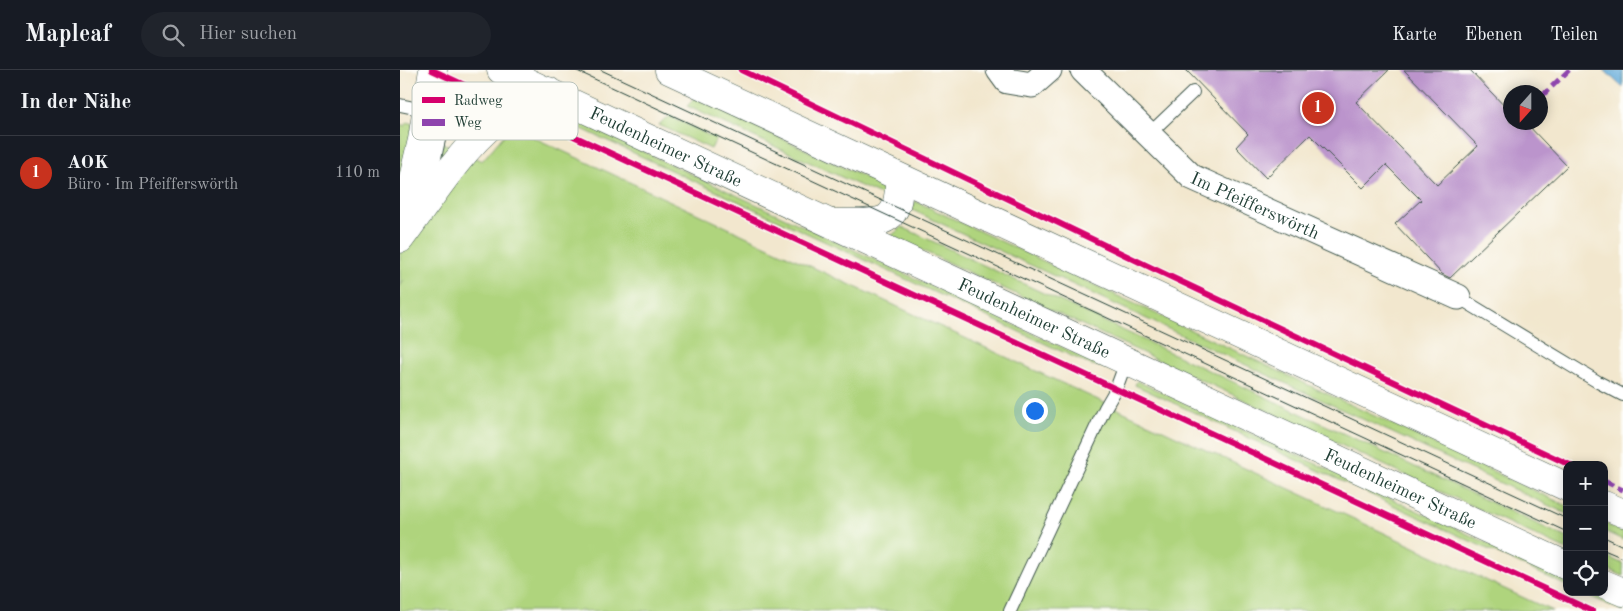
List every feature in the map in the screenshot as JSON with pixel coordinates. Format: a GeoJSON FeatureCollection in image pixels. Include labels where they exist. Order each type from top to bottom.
{"type":"FeatureCollection","features":[{"type":"Feature","properties":{"kind":"main road","name":"Feudenheimer Straße"},"geometry":{"type":"LineString","coordinates":[[501,70],[528,82]]}},
{"type":"Feature","properties":{"kind":"main road"},"geometry":{"type":"LineString","coordinates":[[669,70],[1563,485]]}},
{"type":"Feature","properties":{"kind":"main road","name":"Feudenheimer Straße"},"geometry":{"type":"LineString","coordinates":[[578,105],[1563,564]]}},
{"type":"Feature","properties":{"kind":"main road"},"geometry":{"type":"LineString","coordinates":[[400,238],[421,140]]}},
{"type":"Feature","properties":{"kind":"main road"},"geometry":{"type":"LineString","coordinates":[[400,238],[476,140]]}},
{"type":"Feature","properties":{"kind":"main road"},"geometry":{"type":"LineString","coordinates":[[830,223],[884,221],[892,216],[899,194],[899,178]]}},
{"type":"Feature","properties":{"kind":"main road"},"geometry":{"type":"LineString","coordinates":[[1606,506],[1623,514]]}},
{"type":"Feature","properties":{"kind":"main road"},"geometry":{"type":"LineString","coordinates":[[1608,586],[1623,592]]}},
{"type":"Feature","properties":{"kind":"street"},"geometry":{"type":"LineString","coordinates":[[999,70],[1006,81],[1032,85],[1049,70]]}},
{"type":"Feature","properties":{"kind":"street","name":"Im Pfeifferswörth"},"geometry":{"type":"LineString","coordinates":[[1083,70],[1150,133],[1192,177],[1458,297]]}},
{"type":"Feature","properties":{"kind":"lane"},"geometry":{"type":"LineString","coordinates":[[1150,133],[1193,92]]}},
{"type":"Feature","properties":{"kind":"lane"},"geometry":{"type":"LineString","coordinates":[[1458,297],[1623,395]]}},
{"type":"Feature","properties":{"kind":"lane"},"geometry":{"type":"LineString","coordinates":[[1010,611],[1116,389],[1126,362]]}},
{"type":"Feature","properties":{"kind":"green space"},"geometry":{"type":"Polygon","coordinates":[[[695,98],[890,189],[889,199],[687,106],[695,98]]]}},
{"type":"Feature","properties":{"kind":"green space"},"geometry":{"type":"Polygon","coordinates":[[[670,116],[716,139],[711,149],[659,125],[670,116]]]}},
{"type":"Feature","properties":{"kind":"green space"},"geometry":{"type":"Polygon","coordinates":[[[578,121],[1107,368],[1091,365],[578,127],[578,121]]]}},
{"type":"Feature","properties":{"kind":"green space"},"geometry":{"type":"Polygon","coordinates":[[[408,122],[412,124],[412,140],[436,140],[482,161],[500,140],[539,140],[1552,611],[400,611],[400,287],[404,280],[400,286],[400,124],[405,126],[408,122]]]}},
{"type":"Feature","properties":{"kind":"green space"},"geometry":{"type":"Polygon","coordinates":[[[915,201],[1563,504],[1563,512],[912,210],[915,201]]]}},
{"type":"Feature","properties":{"kind":"green space"},"geometry":{"type":"Polygon","coordinates":[[[902,227],[1563,536],[1563,548],[891,236],[902,227]]]}},
{"type":"Feature","properties":{"kind":"green space"},"geometry":{"type":"Polygon","coordinates":[[[1137,381],[1563,578],[1563,584],[1135,385],[1137,381]]]}},
{"type":"Feature","properties":{"kind":"green space"},"geometry":{"type":"Polygon","coordinates":[[[1608,525],[1623,532],[1623,540],[1608,533],[1608,525]]]}},
{"type":"Feature","properties":{"kind":"green space"},"geometry":{"type":"Polygon","coordinates":[[[1608,557],[1623,564],[1623,576],[1608,569],[1608,557]]]}},
{"type":"Feature","properties":{"kind":"green space"},"geometry":{"type":"Polygon","coordinates":[[[1589,596],[1600,596],[1623,607],[1623,611],[1589,596]]]}},
{"type":"Feature","properties":{"kind":"water"},"geometry":{"type":"Polygon","coordinates":[[[1604,70],[1623,70],[1623,88],[1604,70]]]}},
{"type":"Feature","properties":{"kind":"building"},"geometry":{"type":"Polygon","coordinates":[[[1186,70],[1389,70],[1356,102],[1437,185],[1478,146],[1404,70],[1470,70],[1503,105],[1503,130],[1533,130],[1567,166],[1450,278],[1442,274],[1395,224],[1421,200],[1386,165],[1363,188],[1310,135],[1266,178],[1236,147],[1248,134],[1186,70]]]}},
{"type":"Feature","properties":{"kind":"tram line"},"geometry":{"type":"LineString","coordinates":[[575,70],[1563,530]]}},
{"type":"Feature","properties":{"kind":"tram line"},"geometry":{"type":"LineString","coordinates":[[601,70],[1563,517]]}},
{"type":"Feature","properties":{"kind":"tram line"},"geometry":{"type":"LineString","coordinates":[[1608,539],[1623,546]]}},
{"type":"Feature","properties":{"kind":"tram line"},"geometry":{"type":"LineString","coordinates":[[1606,551],[1623,558]]}},
{"type":"Feature","properties":{"kind":"marked path"},"geometry":{"type":"LineString","coordinates":[[1548,90],[1569,70]]}},
{"type":"Feature","properties":{"kind":"marked path"},"geometry":{"type":"LineString","coordinates":[[1608,483],[1623,490]]}},
{"type":"Feature","properties":{"kind":"cycle path"},"geometry":{"type":"LineString","coordinates":[[432,70],[458,82]]}},
{"type":"Feature","properties":{"kind":"cycle path"},"geometry":{"type":"LineString","coordinates":[[741,70],[1152,268],[1563,462]]}},
{"type":"Feature","properties":{"kind":"cycle path"},"geometry":{"type":"LineString","coordinates":[[578,138],[1592,611]]}},
{"type":"Feature","properties":{"kind":"place","name":"AOK"},"geometry":{"type":"Point","coordinates":[1318,108]}}]}
